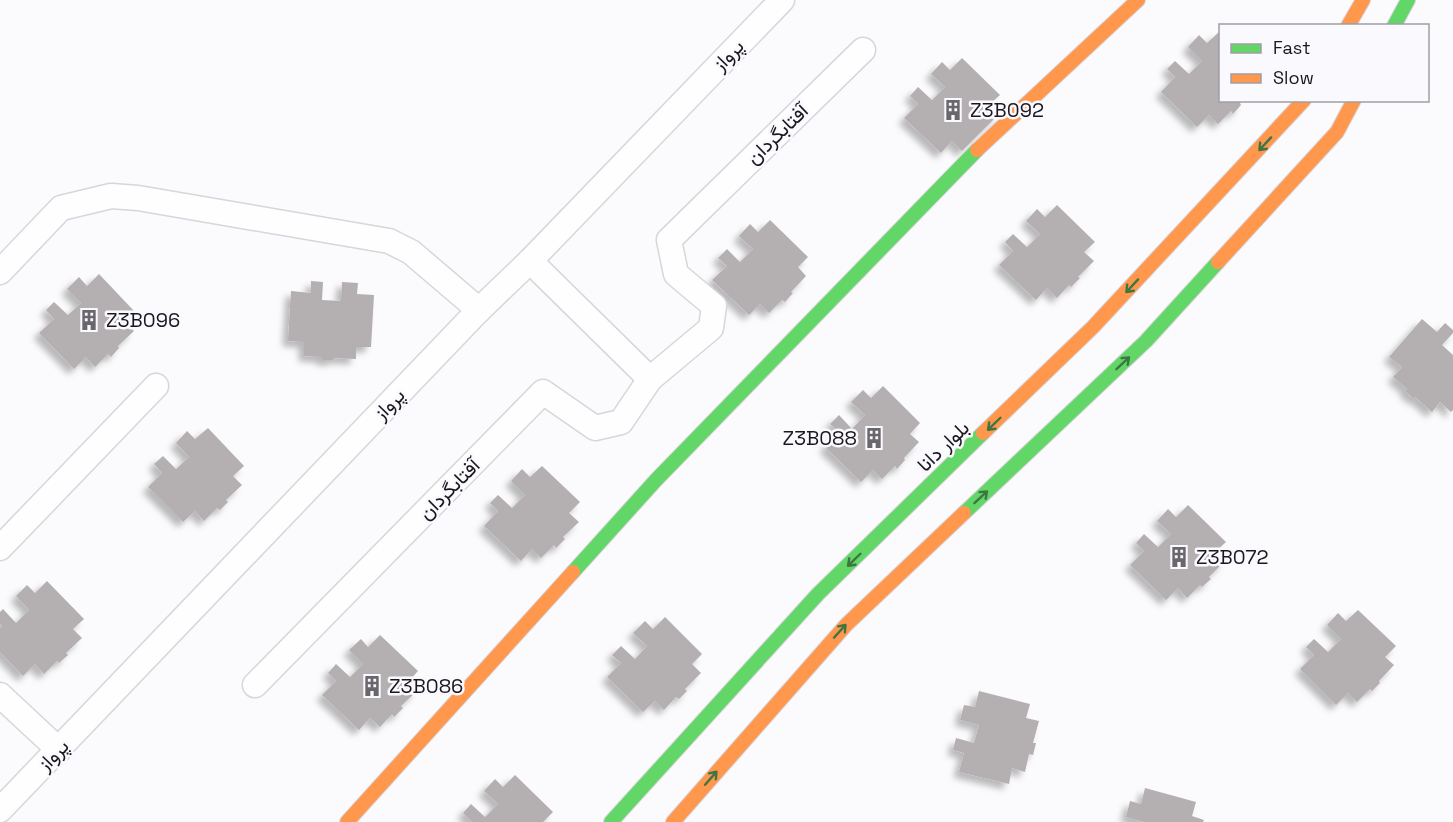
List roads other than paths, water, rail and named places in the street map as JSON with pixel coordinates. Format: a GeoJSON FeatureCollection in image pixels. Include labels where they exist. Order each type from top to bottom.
{"type":"FeatureCollection","features":[{"type":"Feature","properties":{"kind":"street","name":"پرواز"},"geometry":{"type":"LineString","coordinates":[[0,810],[479,310],[530,261],[782,0]]}},
{"type":"Feature","properties":{"kind":"street"},"geometry":{"type":"LineString","coordinates":[[346,822],[656,480],[984,143],[1138,0]]}},
{"type":"Feature","properties":{"kind":"street"},"geometry":{"type":"LineString","coordinates":[[1349,24],[1363,0]]}},
{"type":"Feature","properties":{"kind":"street"},"geometry":{"type":"LineString","coordinates":[[1395,24],[1408,0]]}},
{"type":"Feature","properties":{"kind":"street","name":"آفتابگردان"},"geometry":{"type":"LineString","coordinates":[[255,685],[543,392],[596,428],[621,422],[650,379],[711,328],[714,306],[676,274],[669,240],[863,50]]}},
{"type":"Feature","properties":{"kind":"street","name":"بلوار دانا"},"geometry":{"type":"LineString","coordinates":[[610,822],[819,594],[1093,327],[1302,102]]}},
{"type":"Feature","properties":{"kind":"street"},"geometry":{"type":"LineString","coordinates":[[673,822],[846,625],[1146,341],[1337,132],[1353,102]]}},
{"type":"Feature","properties":{"kind":"street"},"geometry":{"type":"LineString","coordinates":[[0,272],[61,208],[111,196],[389,241],[411,252],[479,310]]}},
{"type":"Feature","properties":{"kind":"street"},"geometry":{"type":"LineString","coordinates":[[530,261],[650,379]]}},
{"type":"Feature","properties":{"kind":"street"},"geometry":{"type":"LineString","coordinates":[[0,548],[156,386]]}},
{"type":"Feature","properties":{"kind":"street"},"geometry":{"type":"LineString","coordinates":[[0,695],[59,750]]}},
{"type":"Feature","properties":{"kind":"place","name":"Z3B092"},"geometry":{"type":"Point","coordinates":[953,110]}},
{"type":"Feature","properties":{"kind":"place","name":"Z3B096"},"geometry":{"type":"Point","coordinates":[89,320]}},
{"type":"Feature","properties":{"kind":"place","name":"Z3B088"},"geometry":{"type":"Point","coordinates":[874,438]}},
{"type":"Feature","properties":{"kind":"place","name":"Z3B072"},"geometry":{"type":"Point","coordinates":[1179,557]}},
{"type":"Feature","properties":{"kind":"place","name":"Z3B086"},"geometry":{"type":"Point","coordinates":[372,686]}}]}
